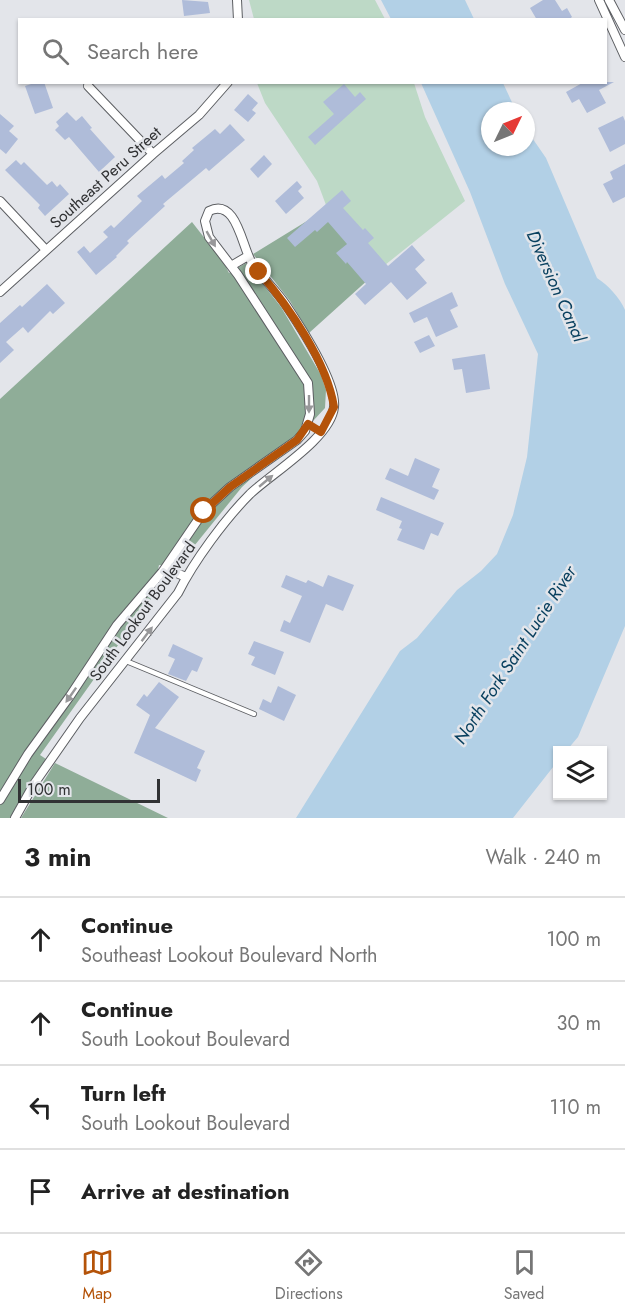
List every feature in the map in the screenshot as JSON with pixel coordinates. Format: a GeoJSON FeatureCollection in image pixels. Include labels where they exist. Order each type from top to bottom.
{"type":"FeatureCollection","features":[{"type":"Feature","properties":{"kind":"street"},"geometry":{"type":"LineString","coordinates":[[237,0],[238,18]]}},
{"type":"Feature","properties":{"kind":"street"},"geometry":{"type":"LineString","coordinates":[[599,0],[625,57]]}},
{"type":"Feature","properties":{"kind":"street"},"geometry":{"type":"LineString","coordinates":[[609,0],[625,30]]}},
{"type":"Feature","properties":{"kind":"street","name":"Southeast Peru Street"},"geometry":{"type":"LineString","coordinates":[[0,292],[153,154],[199,116],[226,84]]}},
{"type":"Feature","properties":{"kind":"street"},"geometry":{"type":"LineString","coordinates":[[88,86],[153,154]]}},
{"type":"Feature","properties":{"kind":"street"},"geometry":{"type":"LineString","coordinates":[[0,201],[46,250]]}},
{"type":"Feature","properties":{"kind":"street","name":"South Lookout Boulevard"},"geometry":{"type":"LineString","coordinates":[[15,818],[34,784],[69,734],[178,593],[186,577],[250,494],[309,445],[321,432],[334,407],[326,372],[285,304],[248,256],[233,218],[222,209],[214,208],[209,211],[205,221],[209,237],[231,266]]}},
{"type":"Feature","properties":{"kind":"street"},"geometry":{"type":"LineString","coordinates":[[0,800],[28,754],[117,625],[163,570],[204,511],[216,499],[297,440],[308,424],[310,395],[308,383],[231,266],[248,256]]}},
{"type":"Feature","properties":{"kind":"street"},"geometry":{"type":"LineString","coordinates":[[308,424],[321,432]]}},
{"type":"Feature","properties":{"kind":"street"},"geometry":{"type":"LineString","coordinates":[[163,570],[186,577]]}},
{"type":"Feature","properties":{"kind":"lane"},"geometry":{"type":"LineString","coordinates":[[126,661],[254,714]]}},
{"type":"Feature","properties":{"kind":"green space"},"geometry":{"type":"Polygon","coordinates":[[[249,0],[375,0],[384,18],[254,18],[249,0]]]}},
{"type":"Feature","properties":{"kind":"green space"},"geometry":{"type":"Polygon","coordinates":[[[257,84],[414,84],[425,117],[465,201],[380,269],[332,221],[317,181],[265,103],[257,84]]]}},
{"type":"Feature","properties":{"kind":"green space"},"geometry":{"type":"Polygon","coordinates":[[[320,213],[380,269],[309,333],[290,301],[253,254],[320,213]]]}},
{"type":"Feature","properties":{"kind":"green space"},"geometry":{"type":"Polygon","coordinates":[[[192,222],[224,263],[227,263],[225,265],[229,273],[246,263],[281,307],[321,375],[326,390],[325,408],[313,421],[307,418],[301,426],[304,429],[242,487],[177,567],[159,565],[157,575],[169,576],[40,755],[46,759],[10,818],[0,818],[0,399],[192,222]]]}},
{"type":"Feature","properties":{"kind":"green space"},"geometry":{"type":"Polygon","coordinates":[[[55,763],[168,818],[21,818],[55,763]]]}},
{"type":"Feature","properties":{"kind":"water"},"geometry":{"type":"Polygon","coordinates":[[[381,0],[465,0],[474,18],[390,18],[381,0]]]}},
{"type":"Feature","properties":{"kind":"water"},"geometry":{"type":"Polygon","coordinates":[[[421,84],[503,84],[512,102],[481,102],[481,156],[535,156],[535,142],[546,158],[597,278],[613,292],[625,310],[625,626],[578,737],[570,746],[553,746],[553,767],[513,818],[296,818],[400,651],[417,638],[457,590],[481,571],[497,554],[513,515],[527,457],[538,354],[505,284],[470,192],[421,84]]]}},
{"type":"Feature","properties":{"kind":"building"},"geometry":{"type":"Polygon","coordinates":[[[182,0],[208,2],[210,13],[184,16],[182,0]]]}},
{"type":"Feature","properties":{"kind":"building"},"geometry":{"type":"Polygon","coordinates":[[[543,0],[555,0],[562,11],[567,8],[572,17],[536,18],[530,8],[543,0]]]}},
{"type":"Feature","properties":{"kind":"building"},"geometry":{"type":"Polygon","coordinates":[[[614,82],[599,90],[606,103],[587,113],[579,99],[572,103],[566,92],[580,84],[614,82]]]}},
{"type":"Feature","properties":{"kind":"building"},"geometry":{"type":"Polygon","coordinates":[[[45,84],[53,108],[35,114],[25,86],[45,84]]]}},
{"type":"Feature","properties":{"kind":"building"},"geometry":{"type":"Polygon","coordinates":[[[344,84],[355,97],[360,92],[366,99],[315,145],[308,137],[334,114],[323,102],[344,84]]]}},
{"type":"Feature","properties":{"kind":"building"},"geometry":{"type":"Polygon","coordinates":[[[248,94],[258,103],[252,110],[256,113],[248,122],[234,110],[248,94]]]}},
{"type":"Feature","properties":{"kind":"building"},"geometry":{"type":"Polygon","coordinates":[[[67,112],[76,121],[82,116],[92,128],[90,129],[115,157],[99,172],[69,137],[65,140],[55,130],[59,126],[56,122],[67,112]]]}},
{"type":"Feature","properties":{"kind":"building"},"geometry":{"type":"Polygon","coordinates":[[[0,114],[14,126],[9,131],[18,139],[6,154],[0,149],[0,114]]]}},
{"type":"Feature","properties":{"kind":"building"},"geometry":{"type":"Polygon","coordinates":[[[623,116],[625,144],[610,152],[598,128],[623,116]]]}},
{"type":"Feature","properties":{"kind":"building"},"geometry":{"type":"Polygon","coordinates":[[[230,124],[245,140],[209,171],[206,168],[163,204],[165,206],[127,241],[129,243],[117,257],[96,275],[77,252],[84,246],[90,253],[108,237],[103,232],[111,225],[114,228],[142,201],[137,196],[162,175],[165,179],[184,163],[182,161],[194,150],[192,148],[215,129],[220,134],[230,124]]]}},
{"type":"Feature","properties":{"kind":"building"},"geometry":{"type":"Polygon","coordinates":[[[264,155],[272,164],[258,178],[250,169],[264,155]]]}},
{"type":"Feature","properties":{"kind":"building"},"geometry":{"type":"Polygon","coordinates":[[[16,160],[21,165],[24,162],[47,185],[52,181],[57,187],[60,184],[69,194],[45,216],[38,208],[40,205],[5,170],[16,160]]]}},
{"type":"Feature","properties":{"kind":"building"},"geometry":{"type":"Polygon","coordinates":[[[625,164],[625,197],[613,203],[603,184],[613,179],[610,172],[625,164]]]}},
{"type":"Feature","properties":{"kind":"building"},"geometry":{"type":"Polygon","coordinates":[[[297,181],[302,187],[298,191],[304,198],[286,214],[275,201],[297,181]]]}},
{"type":"Feature","properties":{"kind":"building"},"geometry":{"type":"Polygon","coordinates":[[[342,190],[351,201],[343,208],[363,230],[365,228],[374,238],[368,243],[388,266],[412,245],[425,260],[415,269],[427,283],[407,300],[391,282],[365,305],[355,294],[366,284],[336,253],[347,244],[328,222],[295,247],[287,238],[342,190]]]}},
{"type":"Feature","properties":{"kind":"building"},"geometry":{"type":"Polygon","coordinates":[[[47,284],[65,303],[53,314],[50,311],[28,333],[23,327],[6,342],[14,350],[0,363],[0,323],[47,284]]]}},
{"type":"Feature","properties":{"kind":"building"},"geometry":{"type":"Polygon","coordinates":[[[452,292],[458,306],[450,310],[458,327],[436,337],[427,317],[414,323],[409,313],[452,292]]]}},
{"type":"Feature","properties":{"kind":"building"},"geometry":{"type":"Polygon","coordinates":[[[429,335],[435,346],[420,353],[414,342],[429,335]]]}},
{"type":"Feature","properties":{"kind":"building"},"geometry":{"type":"Polygon","coordinates":[[[485,354],[490,389],[466,393],[462,369],[454,370],[452,359],[485,354]]]}},
{"type":"Feature","properties":{"kind":"building"},"geometry":{"type":"Polygon","coordinates":[[[415,458],[440,469],[432,487],[439,490],[434,500],[385,479],[390,468],[408,476],[415,458]]]}},
{"type":"Feature","properties":{"kind":"building"},"geometry":{"type":"Polygon","coordinates":[[[381,497],[444,523],[438,536],[431,533],[424,550],[397,540],[402,529],[399,528],[402,521],[376,510],[381,497]]]}},
{"type":"Feature","properties":{"kind":"building"},"geometry":{"type":"Polygon","coordinates":[[[286,575],[306,583],[308,580],[323,587],[328,575],[354,585],[343,611],[326,604],[310,643],[280,631],[284,620],[290,623],[302,596],[281,587],[286,575]]]}},
{"type":"Feature","properties":{"kind":"building"},"geometry":{"type":"Polygon","coordinates":[[[254,641],[284,652],[275,675],[251,665],[255,657],[248,654],[254,641]]]}},
{"type":"Feature","properties":{"kind":"building"},"geometry":{"type":"Polygon","coordinates":[[[173,644],[203,658],[197,672],[192,670],[186,681],[168,674],[175,659],[168,656],[173,644]]]}},
{"type":"Feature","properties":{"kind":"building"},"geometry":{"type":"Polygon","coordinates":[[[159,682],[179,697],[155,728],[205,751],[197,768],[201,770],[196,782],[134,753],[150,715],[136,705],[144,694],[147,697],[159,682]]]}},
{"type":"Feature","properties":{"kind":"building"},"geometry":{"type":"Polygon","coordinates":[[[278,686],[296,695],[284,721],[259,709],[263,699],[271,703],[278,686]]]}},
{"type":"Feature","properties":{"kind":"route"},"geometry":{"type":"LineString","coordinates":[[204,511],[230,487],[297,440],[308,424],[321,432],[334,407],[332,390],[326,372],[285,304],[259,272]]}},
{"type":"Feature","properties":{"kind":"water label","name":"Diversion Canal"},"geometry":{"type":"Point","coordinates":[556,286]}},
{"type":"Feature","properties":{"kind":"water label","name":"North Fork Saint Lucie River"},"geometry":{"type":"Point","coordinates":[515,655]}}]}
